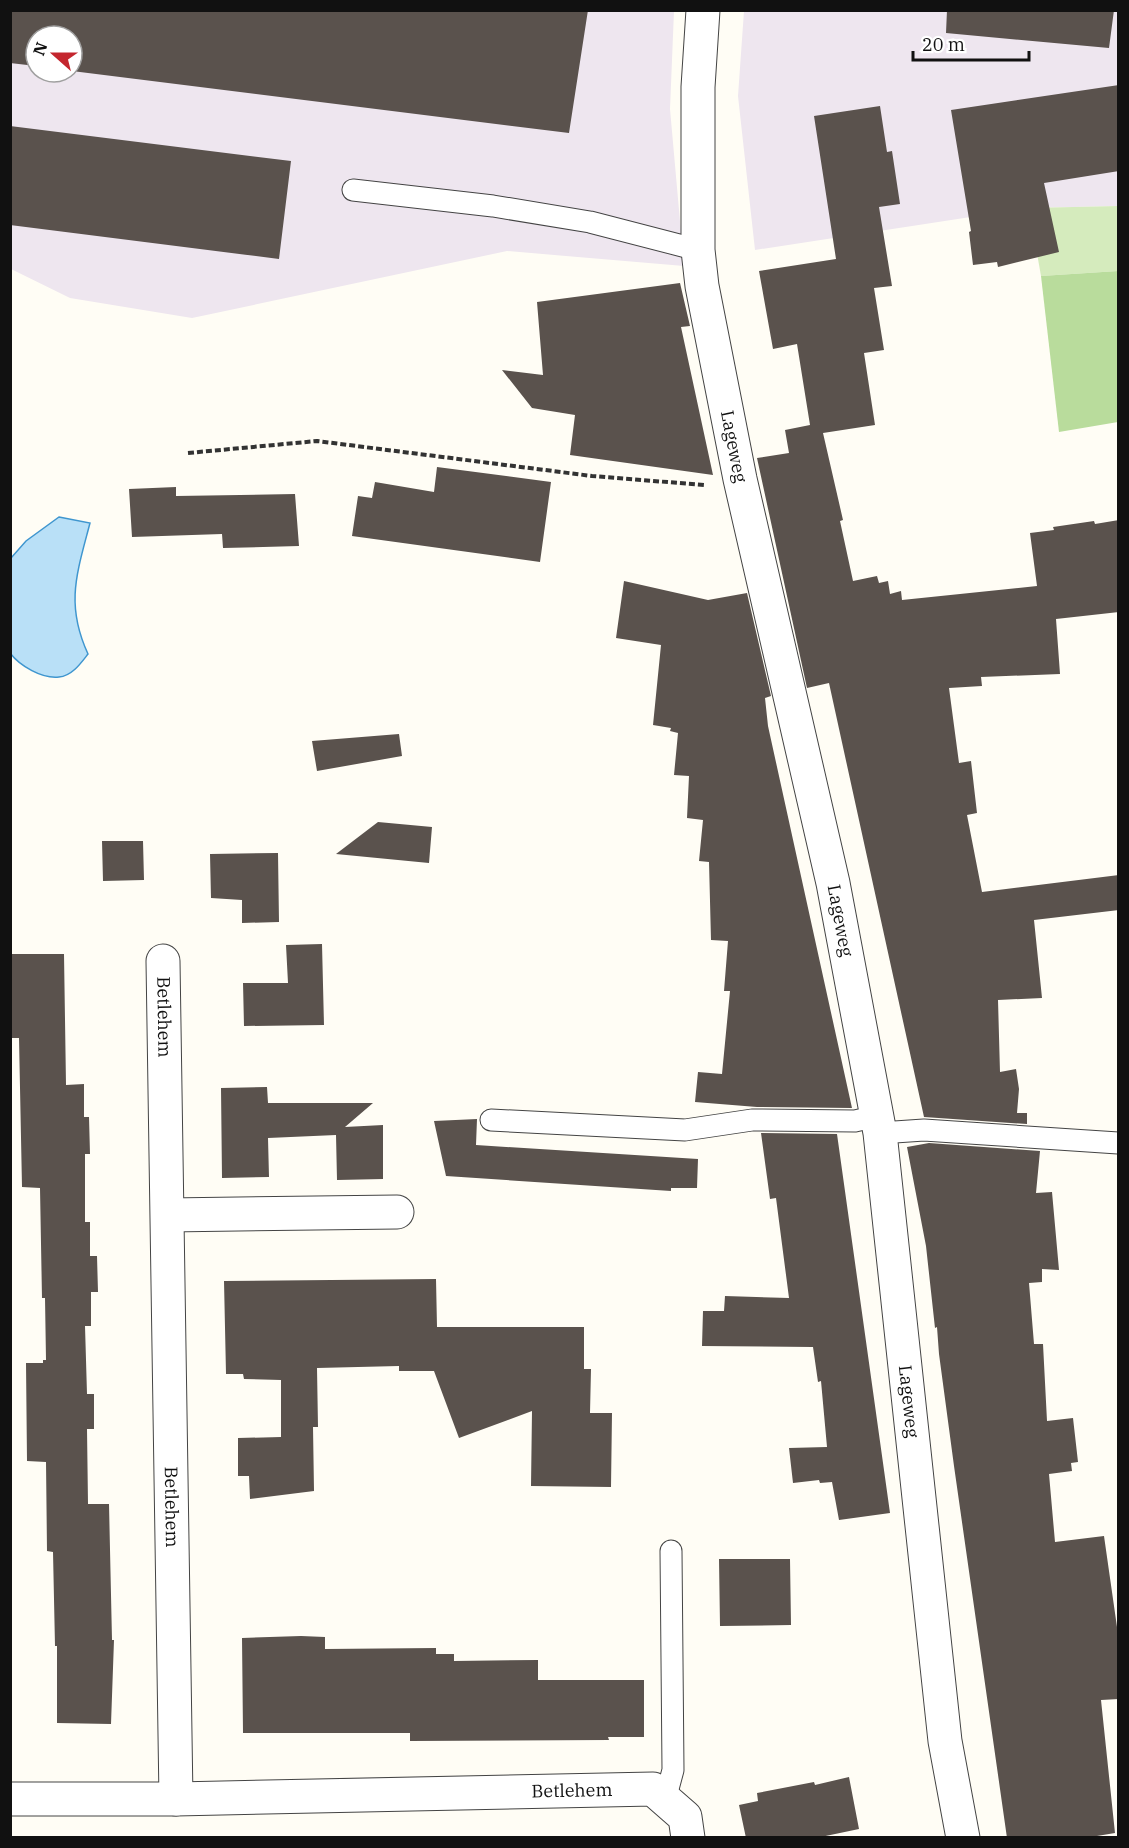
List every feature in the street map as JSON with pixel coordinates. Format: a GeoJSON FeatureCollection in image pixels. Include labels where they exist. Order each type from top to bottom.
{"type":"FeatureCollection","features":[{"type":"Feature","properties":{"kind":"street","name":"Lageweg"},"geometry":{"type":"LineString","coordinates":[[703,10],[698,87],[698,250],[702,286],[740,478],[834,883],[879,1125],[945,1741],[963,1838]]}},
{"type":"Feature","properties":{"kind":"street","name":"Betlehem"},"geometry":{"type":"LineString","coordinates":[[163,961],[176,1799]]}},
{"type":"Feature","properties":{"kind":"street"},"geometry":{"type":"LineString","coordinates":[[168,1215],[397,1212]]}},
{"type":"Feature","properties":{"kind":"street","name":"Betlehem"},"geometry":{"type":"LineString","coordinates":[[10,1799],[176,1799],[653,1789],[685,1817],[688,1838]]}},
{"type":"Feature","properties":{"kind":"lane"},"geometry":{"type":"LineString","coordinates":[[353,190],[493,206],[590,222],[698,250]]}},
{"type":"Feature","properties":{"kind":"lane"},"geometry":{"type":"LineString","coordinates":[[491,1120],[685,1130],[752,1120],[855,1121],[924,1130],[1119,1143]]}},
{"type":"Feature","properties":{"kind":"lane"},"geometry":{"type":"LineString","coordinates":[[665,1800],[673,1770],[671,1551]]}},
{"type":"Feature","properties":{"kind":"path"},"geometry":{"type":"LineString","coordinates":[[188,453],[317,441],[592,476],[716,486],[740,478]]}},
{"type":"Feature","properties":{"kind":"shaded area"},"geometry":{"type":"Polygon","coordinates":[[[10,11],[674,11],[670,109],[684,266],[507,251],[192,318],[70,298],[11,269],[10,11]]]}},
{"type":"Feature","properties":{"kind":"shaded area"},"geometry":{"type":"Polygon","coordinates":[[[744,11],[1118,11],[1118,206],[1029,208],[755,250],[738,96],[744,11]]]}},
{"type":"Feature","properties":{"kind":"green space"},"geometry":{"type":"Polygon","coordinates":[[[1118,206],[1118,271],[1041,276],[1029,208],[1118,206]]]}},
{"type":"Feature","properties":{"kind":"green space"},"geometry":{"type":"Polygon","coordinates":[[[1118,271],[1118,422],[1059,432],[1041,276],[1118,271]]]}},
{"type":"Feature","properties":{"kind":"water"},"geometry":{"type":"Polygon","coordinates":[[[59,517],[90,523],[78,573],[75,604],[81,636],[88,654],[72,672],[64,676],[52,677],[32,671],[19,663],[10,653],[11,558],[26,541],[59,517]]]}},
{"type":"Feature","properties":{"kind":"building"},"geometry":{"type":"Polygon","coordinates":[[[10,10],[588,10],[569,133],[84,72],[84,24],[24,24],[24,65],[10,63],[10,10]]]}},
{"type":"Feature","properties":{"kind":"building"},"geometry":{"type":"Polygon","coordinates":[[[947,10],[1114,10],[1109,48],[946,33],[947,10]]]}},
{"type":"Feature","properties":{"kind":"building"},"geometry":{"type":"Polygon","coordinates":[[[1119,85],[1119,171],[1044,183],[1059,252],[998,267],[997,262],[973,265],[969,232],[971,231],[951,110],[1119,85]]]}},
{"type":"Feature","properties":{"kind":"building"},"geometry":{"type":"Polygon","coordinates":[[[880,106],[887,152],[892,151],[900,204],[879,207],[892,286],[874,288],[884,350],[864,353],[875,425],[823,433],[843,520],[840,521],[853,581],[877,576],[879,583],[888,581],[890,594],[901,591],[902,600],[1037,586],[1030,533],[1094,521],[1095,524],[1119,520],[1119,612],[1056,619],[1060,674],[981,677],[982,686],[949,688],[959,763],[971,761],[977,813],[967,815],[982,892],[1119,875],[1119,910],[1034,920],[1042,998],[998,1000],[1000,1072],[1016,1069],[1019,1089],[1017,1113],[1027,1113],[1027,1124],[924,1117],[829,683],[807,688],[757,458],[789,453],[785,430],[810,425],[797,344],[773,349],[759,271],[836,259],[814,116],[880,106]]]}},
{"type":"Feature","properties":{"kind":"building"},"geometry":{"type":"Polygon","coordinates":[[[10,126],[291,161],[279,259],[10,225],[10,126]]]}},
{"type":"Feature","properties":{"kind":"building"},"geometry":{"type":"Polygon","coordinates":[[[680,283],[690,326],[681,327],[713,475],[570,455],[575,415],[532,408],[502,370],[543,375],[537,302],[680,283]]]}},
{"type":"Feature","properties":{"kind":"building"},"geometry":{"type":"Polygon","coordinates":[[[437,467],[551,482],[540,562],[352,536],[358,496],[372,498],[375,482],[434,492],[437,467]]]}},
{"type":"Feature","properties":{"kind":"building"},"geometry":{"type":"Polygon","coordinates":[[[176,487],[176,496],[295,494],[299,546],[223,548],[222,534],[132,537],[129,489],[176,487]]]}},
{"type":"Feature","properties":{"kind":"building"},"geometry":{"type":"Polygon","coordinates":[[[624,581],[708,600],[747,593],[771,696],[765,698],[768,726],[852,1108],[757,1107],[695,1102],[698,1072],[722,1074],[730,991],[724,991],[728,941],[711,940],[709,862],[699,861],[703,820],[687,818],[689,776],[674,775],[678,733],[670,731],[671,728],[653,725],[661,645],[616,638],[624,581]]]}},
{"type":"Feature","properties":{"kind":"building"},"geometry":{"type":"Polygon","coordinates":[[[399,734],[402,756],[317,771],[312,741],[399,734]]]}},
{"type":"Feature","properties":{"kind":"building"},"geometry":{"type":"Polygon","coordinates":[[[378,822],[432,827],[429,863],[336,854],[378,822]]]}},
{"type":"Feature","properties":{"kind":"building"},"geometry":{"type":"Polygon","coordinates":[[[102,841],[143,841],[144,880],[103,881],[102,841]]]}},
{"type":"Feature","properties":{"kind":"building"},"geometry":{"type":"Polygon","coordinates":[[[278,853],[279,922],[242,923],[242,900],[211,898],[210,854],[278,853]]]}},
{"type":"Feature","properties":{"kind":"building"},"geometry":{"type":"Polygon","coordinates":[[[322,944],[324,1025],[244,1026],[243,983],[288,983],[286,945],[322,944]]]}},
{"type":"Feature","properties":{"kind":"building"},"geometry":{"type":"Polygon","coordinates":[[[10,954],[64,954],[66,1085],[84,1084],[84,1117],[89,1117],[90,1154],[85,1154],[85,1222],[90,1222],[90,1256],[97,1256],[98,1292],[91,1292],[91,1326],[85,1326],[87,1394],[94,1394],[94,1429],[87,1429],[88,1504],[109,1504],[112,1640],[114,1640],[111,1724],[57,1723],[57,1646],[55,1646],[53,1552],[47,1551],[46,1462],[27,1461],[26,1363],[43,1363],[43,1360],[46,1360],[45,1298],[42,1298],[40,1188],[22,1187],[19,1038],[10,1038],[10,954]]]}},
{"type":"Feature","properties":{"kind":"building"},"geometry":{"type":"Polygon","coordinates":[[[267,1087],[268,1103],[373,1103],[345,1127],[383,1125],[383,1179],[337,1180],[336,1135],[268,1138],[269,1177],[222,1178],[221,1088],[267,1087]]]}},
{"type":"Feature","properties":{"kind":"building"},"geometry":{"type":"Polygon","coordinates":[[[477,1119],[476,1145],[698,1159],[697,1188],[671,1188],[671,1191],[446,1176],[434,1121],[477,1119]]]}},
{"type":"Feature","properties":{"kind":"building"},"geometry":{"type":"Polygon","coordinates":[[[761,1133],[837,1134],[890,1513],[839,1520],[832,1482],[820,1483],[819,1480],[793,1483],[789,1448],[827,1447],[821,1381],[818,1382],[813,1347],[702,1346],[703,1311],[724,1311],[725,1296],[789,1298],[776,1198],[770,1199],[761,1133]]]}},
{"type":"Feature","properties":{"kind":"building"},"geometry":{"type":"Polygon","coordinates":[[[929,1143],[1040,1151],[1036,1193],[1052,1192],[1059,1270],[1042,1269],[1042,1282],[1029,1283],[1034,1344],[1043,1344],[1047,1421],[1073,1418],[1078,1462],[1071,1463],[1072,1471],[1049,1474],[1055,1542],[1104,1536],[1119,1641],[1119,1699],[1101,1700],[1115,1833],[1085,1838],[1007,1838],[954,1466],[937,1327],[935,1328],[926,1246],[907,1147],[929,1143]]]}},
{"type":"Feature","properties":{"kind":"building"},"geometry":{"type":"Polygon","coordinates":[[[436,1279],[437,1327],[584,1327],[584,1369],[591,1369],[590,1413],[612,1413],[611,1487],[531,1486],[532,1411],[459,1438],[434,1371],[399,1371],[399,1366],[317,1368],[318,1427],[313,1427],[314,1491],[250,1499],[249,1476],[238,1476],[238,1438],[281,1437],[281,1380],[244,1379],[243,1374],[226,1374],[224,1281],[436,1279]]]}},
{"type":"Feature","properties":{"kind":"building"},"geometry":{"type":"Polygon","coordinates":[[[719,1559],[790,1559],[791,1625],[720,1626],[719,1559]]]}},
{"type":"Feature","properties":{"kind":"building"},"geometry":{"type":"Polygon","coordinates":[[[325,1637],[325,1649],[436,1648],[436,1654],[454,1654],[454,1661],[538,1660],[538,1680],[644,1680],[644,1737],[608,1737],[609,1740],[410,1741],[410,1733],[243,1733],[242,1638],[325,1637]]]}},
{"type":"Feature","properties":{"kind":"building"},"geometry":{"type":"Polygon","coordinates":[[[849,1777],[859,1829],[816,1838],[746,1838],[739,1805],[758,1801],[757,1793],[814,1782],[815,1785],[849,1777]]]}}]}
